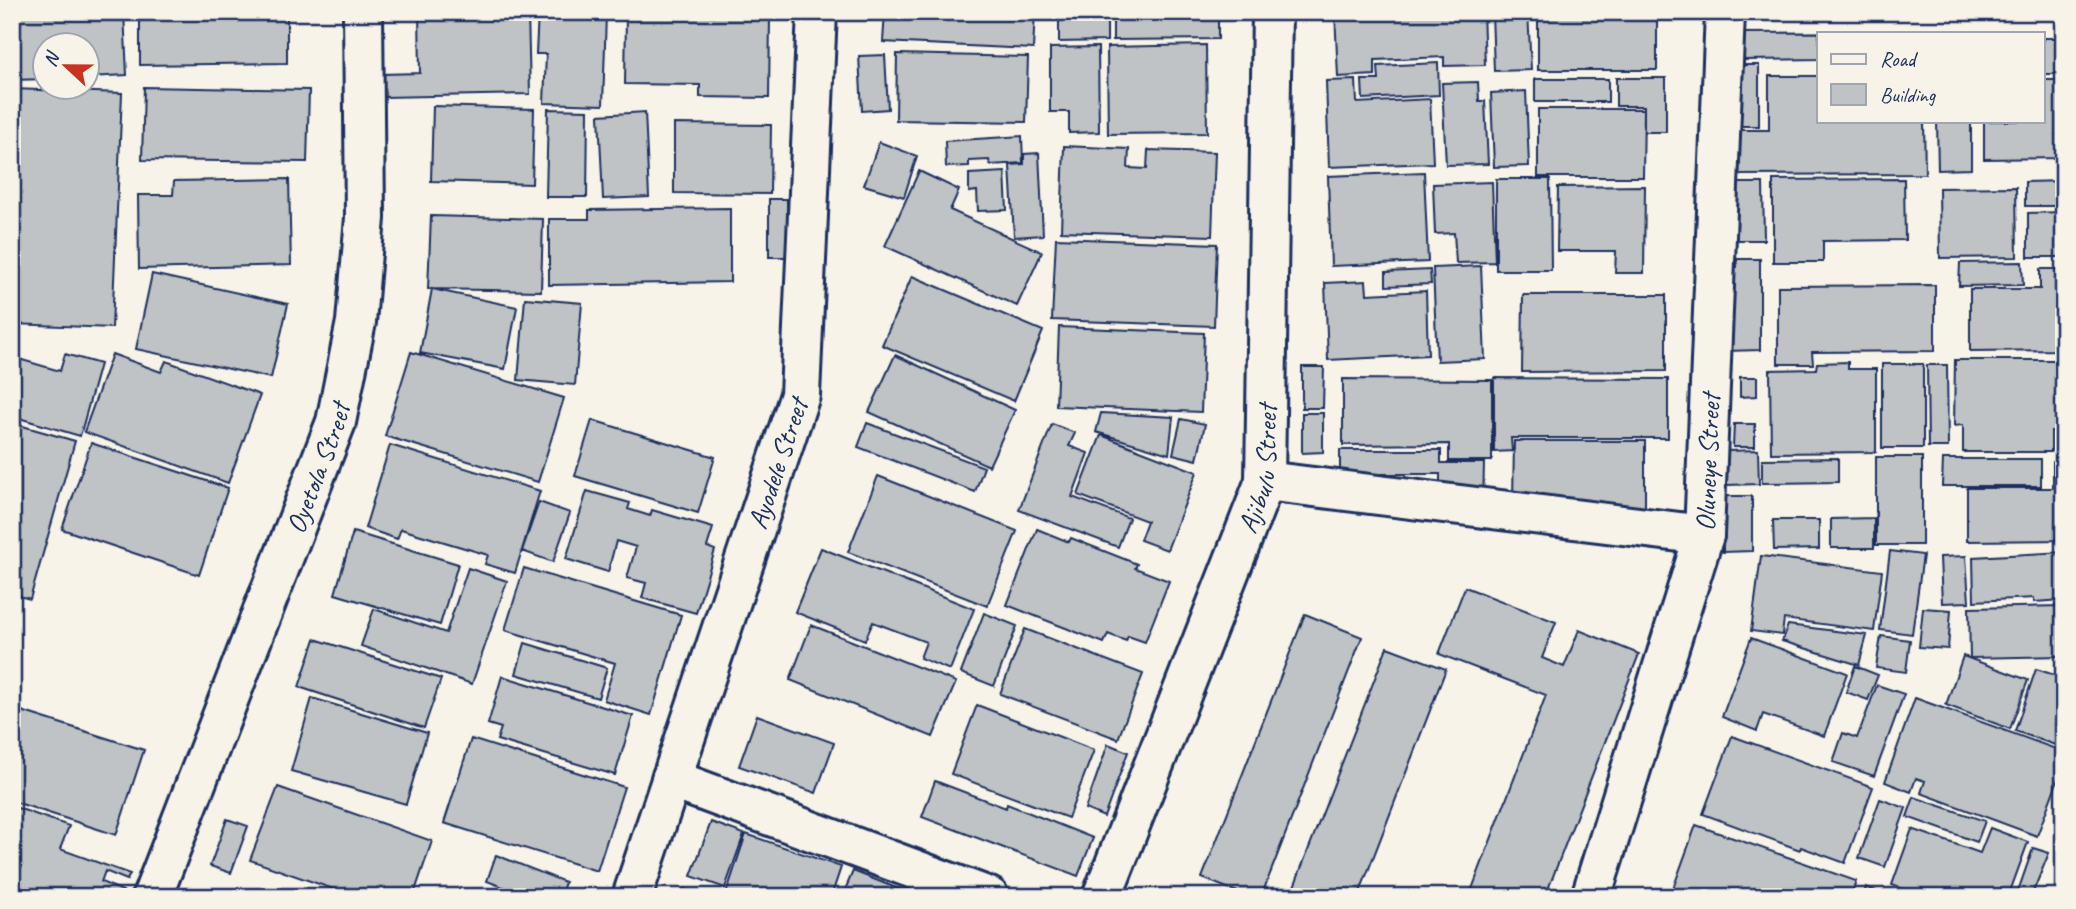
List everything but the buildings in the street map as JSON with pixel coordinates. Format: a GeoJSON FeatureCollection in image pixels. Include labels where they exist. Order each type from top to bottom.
{"type":"FeatureCollection","features":[{"type":"Feature","properties":{"kind":"street","name":"Oyetola Street"},"geometry":{"type":"LineString","coordinates":[[152,897],[336,422],[356,322],[365,218],[363,12]]}},
{"type":"Feature","properties":{"kind":"street","name":"Ayodele Street"},"geometry":{"type":"LineString","coordinates":[[632,897],[800,394],[817,12]]}},
{"type":"Feature","properties":{"kind":"street","name":"Ajibulu Street"},"geometry":{"type":"LineString","coordinates":[[1102,897],[1265,481],[1272,12]]}},
{"type":"Feature","properties":{"kind":"street","name":"Oluneye Street"},"geometry":{"type":"LineString","coordinates":[[1591,897],[1704,535],[1725,12]]}},
{"type":"Feature","properties":{"kind":"street"},"geometry":{"type":"LineString","coordinates":[[1265,481],[1704,535]]}},
{"type":"Feature","properties":{"kind":"street"},"geometry":{"type":"LineString","coordinates":[[671,779],[989,897]]}}]}
